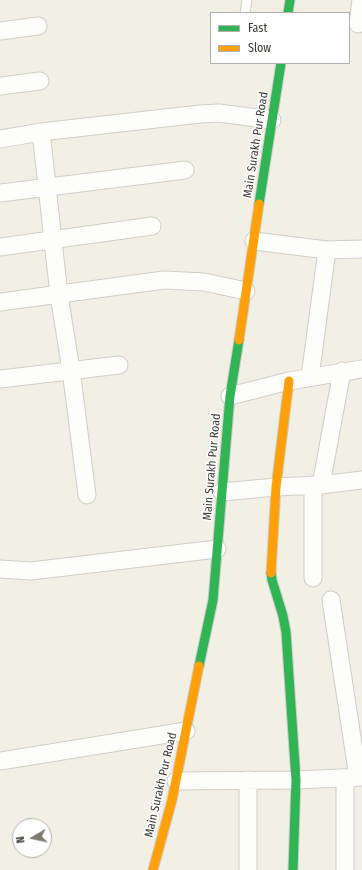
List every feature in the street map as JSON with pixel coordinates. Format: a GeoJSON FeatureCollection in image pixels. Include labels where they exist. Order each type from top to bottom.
{"type":"FeatureCollection","features":[{"type":"Feature","properties":{"kind":"street"},"geometry":{"type":"LineString","coordinates":[[288,12],[290,0]]}},
{"type":"Feature","properties":{"kind":"street"},"geometry":{"type":"LineString","coordinates":[[356,24],[361,0]]}},
{"type":"Feature","properties":{"kind":"street"},"geometry":{"type":"LineString","coordinates":[[0,31],[38,26]]}},
{"type":"Feature","properties":{"kind":"street","name":"Main Surakh Pur Road"},"geometry":{"type":"LineString","coordinates":[[153,870],[172,800],[213,600],[230,396],[281,64]]}},
{"type":"Feature","properties":{"kind":"street"},"geometry":{"type":"LineString","coordinates":[[0,86],[40,81]]}},
{"type":"Feature","properties":{"kind":"street"},"geometry":{"type":"LineString","coordinates":[[0,139],[41,132],[200,114],[219,113],[272,120]]}},
{"type":"Feature","properties":{"kind":"street"},"geometry":{"type":"LineString","coordinates":[[41,132],[59,295],[71,370],[87,496]]}},
{"type":"Feature","properties":{"kind":"street"},"geometry":{"type":"LineString","coordinates":[[0,193],[185,170]]}},
{"type":"Feature","properties":{"kind":"street"},"geometry":{"type":"LineString","coordinates":[[0,247],[152,226]]}},
{"type":"Feature","properties":{"kind":"street"},"geometry":{"type":"LineString","coordinates":[[254,240],[327,250],[362,249]]}},
{"type":"Feature","properties":{"kind":"street"},"geometry":{"type":"LineString","coordinates":[[310,377],[327,250]]}},
{"type":"Feature","properties":{"kind":"street"},"geometry":{"type":"LineString","coordinates":[[0,302],[164,280],[204,282],[246,291]]}},
{"type":"Feature","properties":{"kind":"street"},"geometry":{"type":"LineString","coordinates":[[0,379],[119,364]]}},
{"type":"Feature","properties":{"kind":"street"},"geometry":{"type":"LineString","coordinates":[[230,396],[289,381],[342,371],[362,369]]}},
{"type":"Feature","properties":{"kind":"street"},"geometry":{"type":"LineString","coordinates":[[313,578],[317,485],[342,371]]}},
{"type":"Feature","properties":{"kind":"street"},"geometry":{"type":"LineString","coordinates":[[289,381],[276,487],[271,568],[272,580],[283,616],[286,632],[296,780],[293,870]]}},
{"type":"Feature","properties":{"kind":"street"},"geometry":{"type":"LineString","coordinates":[[222,492],[362,480]]}},
{"type":"Feature","properties":{"kind":"street"},"geometry":{"type":"LineString","coordinates":[[0,569],[31,571],[217,549]]}},
{"type":"Feature","properties":{"kind":"street"},"geometry":{"type":"LineString","coordinates":[[331,600],[355,777],[345,870]]}},
{"type":"Feature","properties":{"kind":"street"},"geometry":{"type":"LineString","coordinates":[[0,761],[186,731]]}},
{"type":"Feature","properties":{"kind":"street"},"geometry":{"type":"LineString","coordinates":[[176,781],[296,780],[355,777]]}},
{"type":"Feature","properties":{"kind":"street"},"geometry":{"type":"LineString","coordinates":[[248,780],[248,870]]}},
{"type":"Feature","properties":{"kind":"lane"},"geometry":{"type":"LineString","coordinates":[[245,12],[247,0]]}},
{"type":"Feature","properties":{"kind":"traffic: fast"},"geometry":{"type":"LineString","coordinates":[[288,12],[290,0]]}},
{"type":"Feature","properties":{"kind":"traffic: fast"},"geometry":{"type":"LineString","coordinates":[[259,204],[281,64]]}},
{"type":"Feature","properties":{"kind":"traffic: fast"},"geometry":{"type":"LineString","coordinates":[[199,666],[213,600],[230,396],[239,340]]}},
{"type":"Feature","properties":{"kind":"traffic: fast"},"geometry":{"type":"LineString","coordinates":[[271,573],[286,632],[296,780],[293,870]]}},
{"type":"Feature","properties":{"kind":"traffic: slow"},"geometry":{"type":"LineString","coordinates":[[239,340],[259,204]]}},
{"type":"Feature","properties":{"kind":"traffic: slow"},"geometry":{"type":"LineString","coordinates":[[271,573],[276,487],[289,381]]}},
{"type":"Feature","properties":{"kind":"traffic: slow"},"geometry":{"type":"LineString","coordinates":[[153,870],[172,800],[199,666]]}}]}
